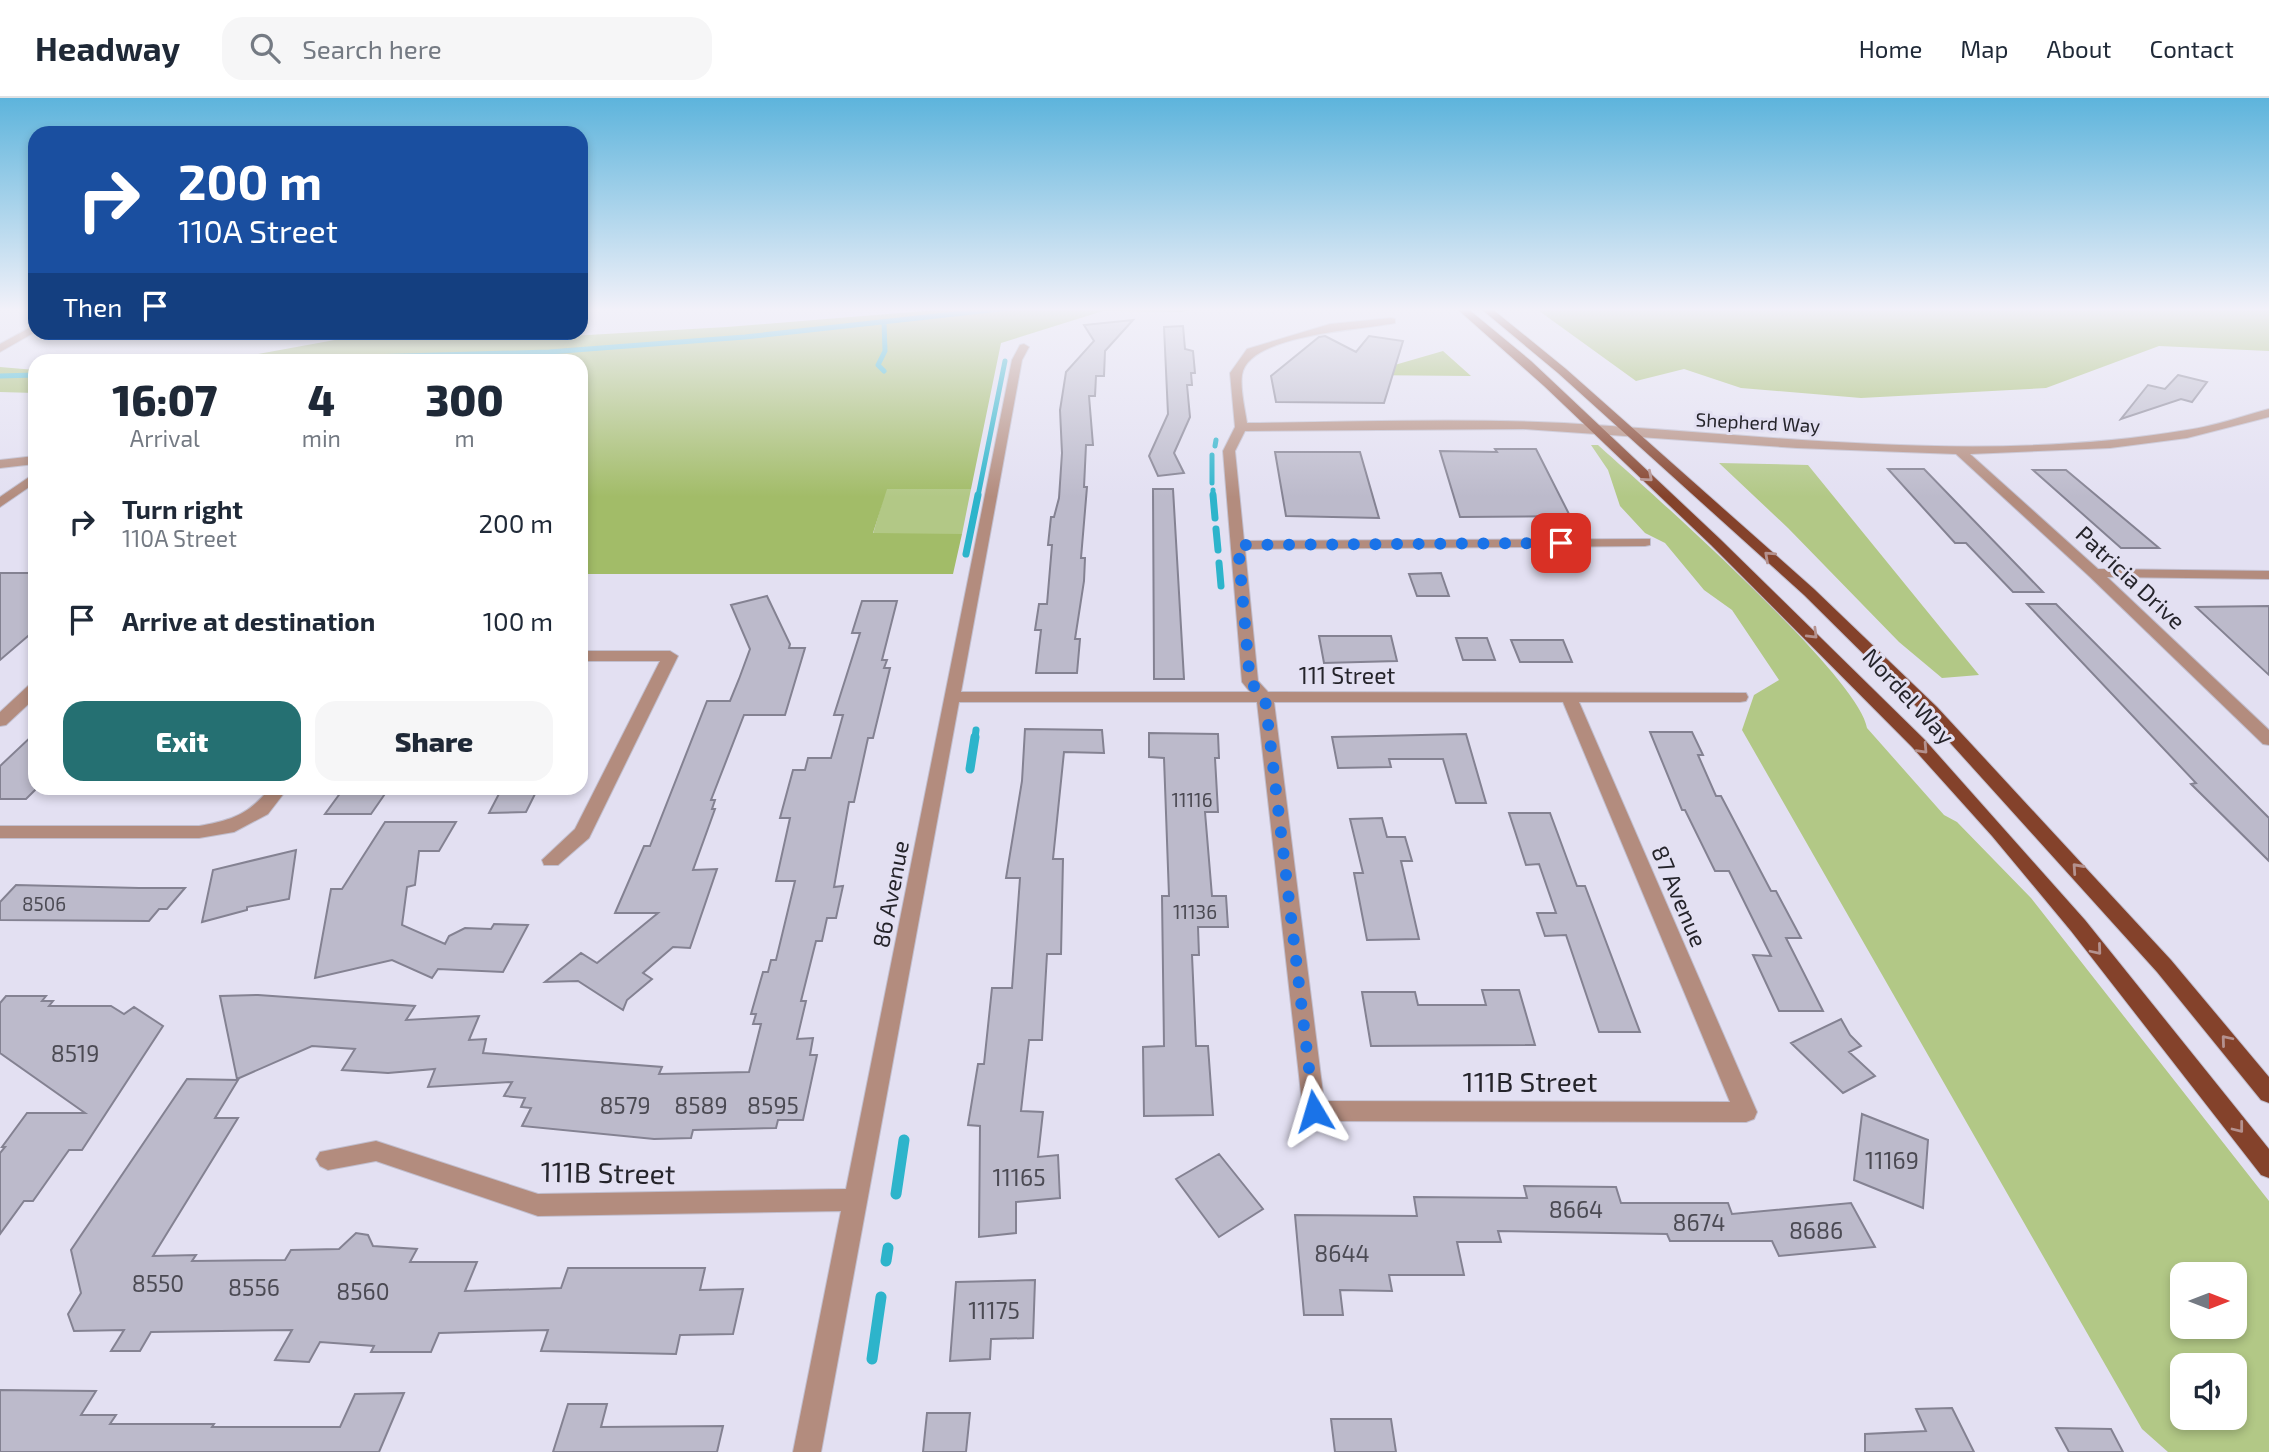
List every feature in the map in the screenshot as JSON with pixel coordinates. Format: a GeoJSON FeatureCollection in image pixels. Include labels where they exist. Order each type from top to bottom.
{"type":"FeatureCollection","features":[{"type":"Feature","properties":{"kind":"main road","name":"Nordel Way"},"geometry":{"type":"LineString","coordinates":[[1535,371],[1783,604],[1959,787],[2110,966],[2269,1167]]}},
{"type":"Feature","properties":{"kind":"main road","name":"Nordel Way"},"geometry":{"type":"LineString","coordinates":[[1562,371],[1809,592],[1931,711],[2164,966],[2269,1093]]}},
{"type":"Feature","properties":{"kind":"street","name":"86 Avenue"},"geometry":{"type":"LineString","coordinates":[[807,1452],[1015,371]]}},
{"type":"Feature","properties":{"kind":"street"},"geometry":{"type":"LineString","coordinates":[[1237,371],[1241,427],[1228,451],[1250,682],[1265,698]]}},
{"type":"Feature","properties":{"kind":"street","name":"Shepherd Way"},"geometry":{"type":"LineString","coordinates":[[1241,427],[1493,425],[1959,451],[2081,446],[2188,434],[2269,413]]}},
{"type":"Feature","properties":{"kind":"street","name":"Patricia Drive"},"geometry":{"type":"LineString","coordinates":[[1959,451],[2094,573],[2269,740]]}},
{"type":"Feature","properties":{"kind":"street"},"geometry":{"type":"LineString","coordinates":[[0,464],[28,461]]}},
{"type":"Feature","properties":{"kind":"street"},"geometry":{"type":"LineString","coordinates":[[0,503],[28,482]]}},
{"type":"Feature","properties":{"kind":"street"},"geometry":{"type":"LineString","coordinates":[[1238,545],[1645,542]]}},
{"type":"Feature","properties":{"kind":"street"},"geometry":{"type":"LineString","coordinates":[[2094,573],[2269,575]]}},
{"type":"Feature","properties":{"kind":"street"},"geometry":{"type":"LineString","coordinates":[[551,860],[582,833],[670,656],[588,656]]}},
{"type":"Feature","properties":{"kind":"street"},"geometry":{"type":"LineString","coordinates":[[0,721],[28,695]]}},
{"type":"Feature","properties":{"kind":"street","name":"111 Street"},"geometry":{"type":"LineString","coordinates":[[954,697],[1740,697]]}},
{"type":"Feature","properties":{"kind":"street","name":"111B Street"},"geometry":{"type":"LineString","coordinates":[[1265,698],[1314,1111],[1746,1112]]}},
{"type":"Feature","properties":{"kind":"street","name":"87 Avenue"},"geometry":{"type":"LineString","coordinates":[[1570,699],[1746,1112]]}},
{"type":"Feature","properties":{"kind":"street"},"geometry":{"type":"LineString","coordinates":[[0,832],[199,832],[234,826],[262,810],[274,795]]}},
{"type":"Feature","properties":{"kind":"street","name":"111B Street"},"geometry":{"type":"LineString","coordinates":[[328,1159],[376,1151],[538,1205],[855,1200]]}},
{"type":"Feature","properties":{"kind":"green space"},"geometry":{"type":"Polygon","coordinates":[[[0,371],[28,371],[28,393],[0,392],[0,371]]]}},
{"type":"Feature","properties":{"kind":"green space"},"geometry":{"type":"Polygon","coordinates":[[[588,371],[995,371],[971,489],[887,489],[873,533],[962,534],[953,574],[588,574],[588,371]]]}},
{"type":"Feature","properties":{"kind":"green space"},"geometry":{"type":"Polygon","coordinates":[[[1373,371],[1466,371],[1471,376],[1360,375],[1373,371]]]}},
{"type":"Feature","properties":{"kind":"green space"},"geometry":{"type":"Polygon","coordinates":[[[1622,371],[1675,371],[1636,381],[1622,371]]]}},
{"type":"Feature","properties":{"kind":"green space"},"geometry":{"type":"Polygon","coordinates":[[[1691,371],[2091,371],[2046,388],[1861,398],[1741,388],[1691,371]]]}},
{"type":"Feature","properties":{"kind":"green space"},"geometry":{"type":"Polygon","coordinates":[[[1591,445],[1598,445],[1703,540],[1791,627],[1828,668],[1855,703],[1867,728],[1944,815],[1957,822],[2031,898],[2269,1201],[2269,1452],[2168,1452],[2142,1429],[1742,730],[1754,695],[1779,680],[1732,610],[1704,590],[1665,543],[1645,533],[1620,506],[1608,470],[1591,445]]]}},
{"type":"Feature","properties":{"kind":"green space"},"geometry":{"type":"Polygon","coordinates":[[[1719,463],[1808,465],[1979,675],[1942,678],[1899,642],[1788,528],[1719,463]]]}},
{"type":"Feature","properties":{"kind":"green space"},"geometry":{"type":"Polygon","coordinates":[[[886,489],[971,489],[962,534],[873,534],[886,489]]]}},
{"type":"Feature","properties":{"kind":"building"},"geometry":{"type":"Polygon","coordinates":[[[1104,371],[1104,376],[1096,376],[1095,396],[1089,396],[1093,445],[1086,445],[1084,487],[1087,487],[1081,558],[1085,558],[1075,639],[1080,639],[1077,673],[1036,673],[1041,630],[1035,630],[1039,604],[1047,604],[1052,545],[1048,545],[1051,517],[1054,517],[1059,498],[1062,453],[1060,410],[1066,372],[1104,371]]]}},
{"type":"Feature","properties":{"kind":"building"},"geometry":{"type":"Polygon","coordinates":[[[1166,371],[1195,371],[1191,373],[1192,385],[1187,385],[1190,417],[1174,453],[1184,473],[1158,476],[1149,456],[1168,414],[1166,371]]]}},
{"type":"Feature","properties":{"kind":"building"},"geometry":{"type":"Polygon","coordinates":[[[1277,371],[1394,371],[1384,403],[1276,402],[1271,376],[1277,371]]]}},
{"type":"Feature","properties":{"kind":"building"},"geometry":{"type":"Polygon","coordinates":[[[2178,375],[2207,382],[2192,402],[2181,399],[2121,419],[2148,385],[2165,389],[2178,375]]]}},
{"type":"Feature","properties":{"kind":"building"},"geometry":{"type":"Polygon","coordinates":[[[1495,449],[1536,449],[1570,516],[1460,517],[1440,451],[1497,452],[1495,449]]]}},
{"type":"Feature","properties":{"kind":"building"},"geometry":{"type":"Polygon","coordinates":[[[1275,452],[1360,452],[1379,518],[1286,516],[1275,452]]]}},
{"type":"Feature","properties":{"kind":"building"},"geometry":{"type":"Polygon","coordinates":[[[1888,469],[1924,469],[2043,592],[2013,592],[1966,543],[1955,543],[1888,469]]]}},
{"type":"Feature","properties":{"kind":"building"},"geometry":{"type":"Polygon","coordinates":[[[2033,470],[2066,470],[2159,548],[2121,548],[2033,470]]]}},
{"type":"Feature","properties":{"kind":"building"},"geometry":{"type":"Polygon","coordinates":[[[1153,489],[1173,489],[1184,679],[1154,679],[1153,489]]]}},
{"type":"Feature","properties":{"kind":"building"},"geometry":{"type":"Polygon","coordinates":[[[0,573],[28,573],[28,636],[0,660],[0,573]]]}},
{"type":"Feature","properties":{"kind":"building"},"geometry":{"type":"Polygon","coordinates":[[[1441,573],[1449,596],[1417,596],[1409,574],[1441,573]]]}},
{"type":"Feature","properties":{"kind":"building"},"geometry":{"type":"Polygon","coordinates":[[[767,596],[790,644],[789,648],[805,648],[785,715],[744,715],[711,800],[715,800],[712,809],[715,809],[693,870],[717,869],[690,948],[673,947],[643,973],[652,979],[627,1000],[623,1010],[578,981],[545,982],[581,953],[597,963],[658,913],[615,913],[644,846],[650,846],[707,701],[730,701],[739,679],[750,649],[731,605],[767,596]]]}},
{"type":"Feature","properties":{"kind":"building"},"geometry":{"type":"Polygon","coordinates":[[[862,601],[897,601],[882,660],[887,660],[884,668],[890,668],[873,738],[868,738],[854,802],[849,802],[834,887],[843,886],[836,918],[827,918],[822,941],[816,941],[801,1001],[806,1001],[797,1039],[813,1038],[810,1055],[817,1055],[803,1120],[778,1120],[776,1128],[693,1130],[691,1138],[654,1139],[522,1126],[531,1108],[521,1107],[525,1098],[504,1096],[512,1082],[428,1087],[435,1069],[388,1073],[342,1070],[355,1049],[312,1046],[237,1079],[220,996],[258,995],[415,1006],[406,1020],[479,1016],[469,1040],[486,1039],[483,1053],[662,1067],[659,1074],[749,1072],[761,1024],[753,1024],[756,1014],[751,1014],[763,972],[768,972],[771,960],[776,960],[795,881],[776,881],[790,818],[780,818],[793,770],[805,770],[808,758],[831,758],[843,715],[834,715],[860,633],[852,633],[862,601]]]}},
{"type":"Feature","properties":{"kind":"building"},"geometry":{"type":"Polygon","coordinates":[[[2027,604],[2056,604],[2269,818],[2269,861],[2191,784],[2196,783],[2027,604]]]}},
{"type":"Feature","properties":{"kind":"building"},"geometry":{"type":"Polygon","coordinates":[[[2269,606],[2269,675],[2196,607],[2269,606]]]}},
{"type":"Feature","properties":{"kind":"building"},"geometry":{"type":"Polygon","coordinates":[[[1319,636],[1391,636],[1397,661],[1324,663],[1319,636]]]}},
{"type":"Feature","properties":{"kind":"building"},"geometry":{"type":"Polygon","coordinates":[[[1456,638],[1487,638],[1495,660],[1463,660],[1456,638]]]}},
{"type":"Feature","properties":{"kind":"building"},"geometry":{"type":"Polygon","coordinates":[[[1511,640],[1563,640],[1572,662],[1520,662],[1511,640]]]}},
{"type":"Feature","properties":{"kind":"building"},"geometry":{"type":"Polygon","coordinates":[[[1025,729],[1102,730],[1104,753],[1064,752],[1053,859],[1063,859],[1061,954],[1047,954],[1042,1040],[1029,1040],[1021,1111],[1043,1112],[1038,1157],[1058,1155],[1060,1198],[1016,1202],[1016,1233],[979,1237],[980,1126],[968,1125],[978,1064],[984,1064],[992,988],[1012,988],[1020,878],[1006,878],[1022,781],[1025,729]]]}},
{"type":"Feature","properties":{"kind":"building"},"geometry":{"type":"Polygon","coordinates":[[[1650,732],[1692,732],[1703,755],[1698,755],[1716,796],[1721,796],[1771,891],[1776,891],[1801,938],[1786,938],[1823,1011],[1779,1011],[1753,955],[1771,956],[1729,871],[1715,871],[1685,810],[1682,810],[1650,732]]]}},
{"type":"Feature","properties":{"kind":"building"},"geometry":{"type":"Polygon","coordinates":[[[1149,733],[1218,734],[1219,758],[1215,758],[1218,812],[1205,812],[1212,896],[1226,896],[1228,927],[1198,927],[1199,955],[1192,955],[1196,1046],[1208,1046],[1213,1115],[1144,1116],[1143,1047],[1164,1046],[1162,896],[1169,896],[1164,758],[1149,757],[1149,733]]]}},
{"type":"Feature","properties":{"kind":"building"},"geometry":{"type":"Polygon","coordinates":[[[1466,734],[1486,803],[1456,803],[1443,759],[1389,759],[1391,767],[1338,768],[1332,737],[1466,734]]]}},
{"type":"Feature","properties":{"kind":"building"},"geometry":{"type":"Polygon","coordinates":[[[28,740],[30,795],[26,799],[0,799],[0,766],[28,740]]]}},
{"type":"Feature","properties":{"kind":"building"},"geometry":{"type":"Polygon","coordinates":[[[339,795],[384,795],[371,814],[325,814],[339,795]]]}},
{"type":"Feature","properties":{"kind":"building"},"geometry":{"type":"Polygon","coordinates":[[[498,795],[534,795],[526,812],[489,813],[498,795]]]}},
{"type":"Feature","properties":{"kind":"building"},"geometry":{"type":"Polygon","coordinates":[[[1509,813],[1550,813],[1577,886],[1585,886],[1640,1032],[1599,1032],[1566,935],[1545,936],[1537,913],[1556,913],[1539,864],[1526,865],[1509,813]]]}},
{"type":"Feature","properties":{"kind":"building"},"geometry":{"type":"Polygon","coordinates":[[[1382,818],[1387,837],[1405,837],[1412,861],[1401,861],[1419,939],[1367,940],[1354,873],[1363,873],[1350,819],[1382,818]]]}},
{"type":"Feature","properties":{"kind":"building"},"geometry":{"type":"Polygon","coordinates":[[[385,822],[456,822],[439,851],[419,851],[415,885],[407,887],[402,925],[445,944],[449,936],[465,928],[491,929],[494,924],[528,925],[503,972],[438,969],[432,978],[392,960],[315,978],[331,889],[342,889],[385,822]]]}},
{"type":"Feature","properties":{"kind":"building"},"geometry":{"type":"Polygon","coordinates":[[[296,850],[289,899],[247,907],[247,910],[202,922],[213,870],[296,850]]]}},
{"type":"Feature","properties":{"kind":"building"},"geometry":{"type":"Polygon","coordinates":[[[16,885],[185,888],[167,909],[159,909],[149,921],[0,920],[0,902],[16,885]]]}},
{"type":"Feature","properties":{"kind":"building"},"geometry":{"type":"Polygon","coordinates":[[[1482,990],[1519,990],[1535,1045],[1371,1046],[1362,992],[1415,992],[1418,1005],[1486,1005],[1482,990]]]}},
{"type":"Feature","properties":{"kind":"building"},"geometry":{"type":"Polygon","coordinates":[[[6,996],[46,996],[42,1001],[53,1001],[49,1006],[111,1006],[124,1014],[134,1007],[163,1026],[82,1150],[69,1150],[33,1201],[24,1201],[0,1234],[0,1153],[5,1147],[2,1147],[27,1113],[85,1113],[0,1053],[0,1003],[6,996]]]}},
{"type":"Feature","properties":{"kind":"building"},"geometry":{"type":"Polygon","coordinates":[[[1841,1019],[1850,1035],[1861,1046],[1849,1052],[1875,1076],[1843,1093],[1791,1043],[1841,1019]]]}},
{"type":"Feature","properties":{"kind":"building"},"geometry":{"type":"Polygon","coordinates":[[[187,1079],[238,1080],[215,1118],[238,1118],[153,1256],[196,1255],[192,1261],[285,1260],[291,1250],[339,1249],[356,1233],[368,1235],[373,1246],[417,1249],[410,1262],[477,1262],[465,1291],[561,1288],[568,1268],[705,1268],[700,1290],[743,1289],[733,1334],[680,1335],[676,1354],[541,1351],[548,1330],[439,1333],[431,1352],[371,1352],[374,1346],[320,1342],[309,1362],[275,1360],[292,1330],[151,1332],[140,1351],[111,1351],[124,1330],[74,1331],[68,1314],[81,1293],[71,1250],[187,1079]]]}},
{"type":"Feature","properties":{"kind":"building"},"geometry":{"type":"Polygon","coordinates":[[[1862,1114],[1928,1140],[1923,1208],[1854,1180],[1862,1114]]]}},
{"type":"Feature","properties":{"kind":"building"},"geometry":{"type":"Polygon","coordinates":[[[1219,1154],[1263,1209],[1219,1237],[1176,1179],[1219,1154]]]}},
{"type":"Feature","properties":{"kind":"building"},"geometry":{"type":"Polygon","coordinates":[[[1524,1186],[1616,1187],[1621,1203],[1728,1203],[1732,1214],[1851,1203],[1875,1247],[1779,1256],[1772,1241],[1670,1241],[1667,1234],[1498,1231],[1501,1242],[1457,1242],[1464,1275],[1389,1275],[1392,1291],[1340,1290],[1343,1315],[1304,1315],[1295,1215],[1417,1216],[1414,1197],[1527,1198],[1524,1186]]]}},
{"type":"Feature","properties":{"kind":"building"},"geometry":{"type":"Polygon","coordinates":[[[1035,1280],[1033,1338],[991,1339],[990,1359],[950,1361],[956,1282],[1035,1280]]]}},
{"type":"Feature","properties":{"kind":"building"},"geometry":{"type":"Polygon","coordinates":[[[0,1390],[96,1391],[81,1415],[116,1415],[110,1424],[214,1424],[212,1427],[340,1427],[355,1394],[404,1393],[379,1452],[0,1452],[0,1390]]]}},
{"type":"Feature","properties":{"kind":"building"},"geometry":{"type":"Polygon","coordinates":[[[568,1404],[607,1404],[601,1427],[723,1426],[717,1452],[553,1452],[568,1404]]]}},
{"type":"Feature","properties":{"kind":"building"},"geometry":{"type":"Polygon","coordinates":[[[1952,1408],[1974,1452],[1865,1452],[1865,1434],[1926,1431],[1916,1409],[1952,1408]]]}},
{"type":"Feature","properties":{"kind":"building"},"geometry":{"type":"Polygon","coordinates":[[[927,1413],[970,1413],[966,1452],[923,1452],[927,1413]]]}},
{"type":"Feature","properties":{"kind":"building"},"geometry":{"type":"Polygon","coordinates":[[[1331,1419],[1391,1419],[1396,1452],[1335,1452],[1331,1419]]]}},
{"type":"Feature","properties":{"kind":"building"},"geometry":{"type":"Polygon","coordinates":[[[2056,1428],[2111,1429],[2123,1452],[2069,1452],[2056,1428]]]}},
{"type":"Feature","properties":{"kind":"waterway"},"geometry":{"type":"LineString","coordinates":[[978,496],[1003,371]]}},
{"type":"Feature","properties":{"kind":"waterway"},"geometry":{"type":"LineString","coordinates":[[0,376],[28,375]]}},
{"type":"Feature","properties":{"kind":"waterway"},"geometry":{"type":"LineString","coordinates":[[1215,446],[1216,440]]}},
{"type":"Feature","properties":{"kind":"waterway"},"geometry":{"type":"LineString","coordinates":[[1212,455],[1212,483]]}},
{"type":"Feature","properties":{"kind":"waterway"},"geometry":{"type":"LineString","coordinates":[[1213,490],[1213,495]]}},
{"type":"Feature","properties":{"kind":"waterway"},"geometry":{"type":"LineString","coordinates":[[966,554],[978,495]]}},
{"type":"Feature","properties":{"kind":"waterway"},"geometry":{"type":"LineString","coordinates":[[1213,495],[1215,518]]}},
{"type":"Feature","properties":{"kind":"waterway"},"geometry":{"type":"LineString","coordinates":[[1216,529],[1218,550]]}},
{"type":"Feature","properties":{"kind":"waterway"},"geometry":{"type":"LineString","coordinates":[[1219,563],[1221,586]]}},
{"type":"Feature","properties":{"kind":"waterway"},"geometry":{"type":"LineString","coordinates":[[975,738],[976,730]]}},
{"type":"Feature","properties":{"kind":"waterway"},"geometry":{"type":"LineString","coordinates":[[970,769],[975,737]]}},
{"type":"Feature","properties":{"kind":"waterway"},"geometry":{"type":"LineString","coordinates":[[896,1194],[904,1140]]}},
{"type":"Feature","properties":{"kind":"waterway"},"geometry":{"type":"LineString","coordinates":[[886,1261],[888,1248]]}},
{"type":"Feature","properties":{"kind":"waterway"},"geometry":{"type":"LineString","coordinates":[[872,1359],[881,1297]]}},
{"type":"Feature","properties":{"kind":"route"},"geometry":{"type":"LineString","coordinates":[[1314,1111],[1265,698],[1250,682],[1238,545],[1561,543]]}}]}
